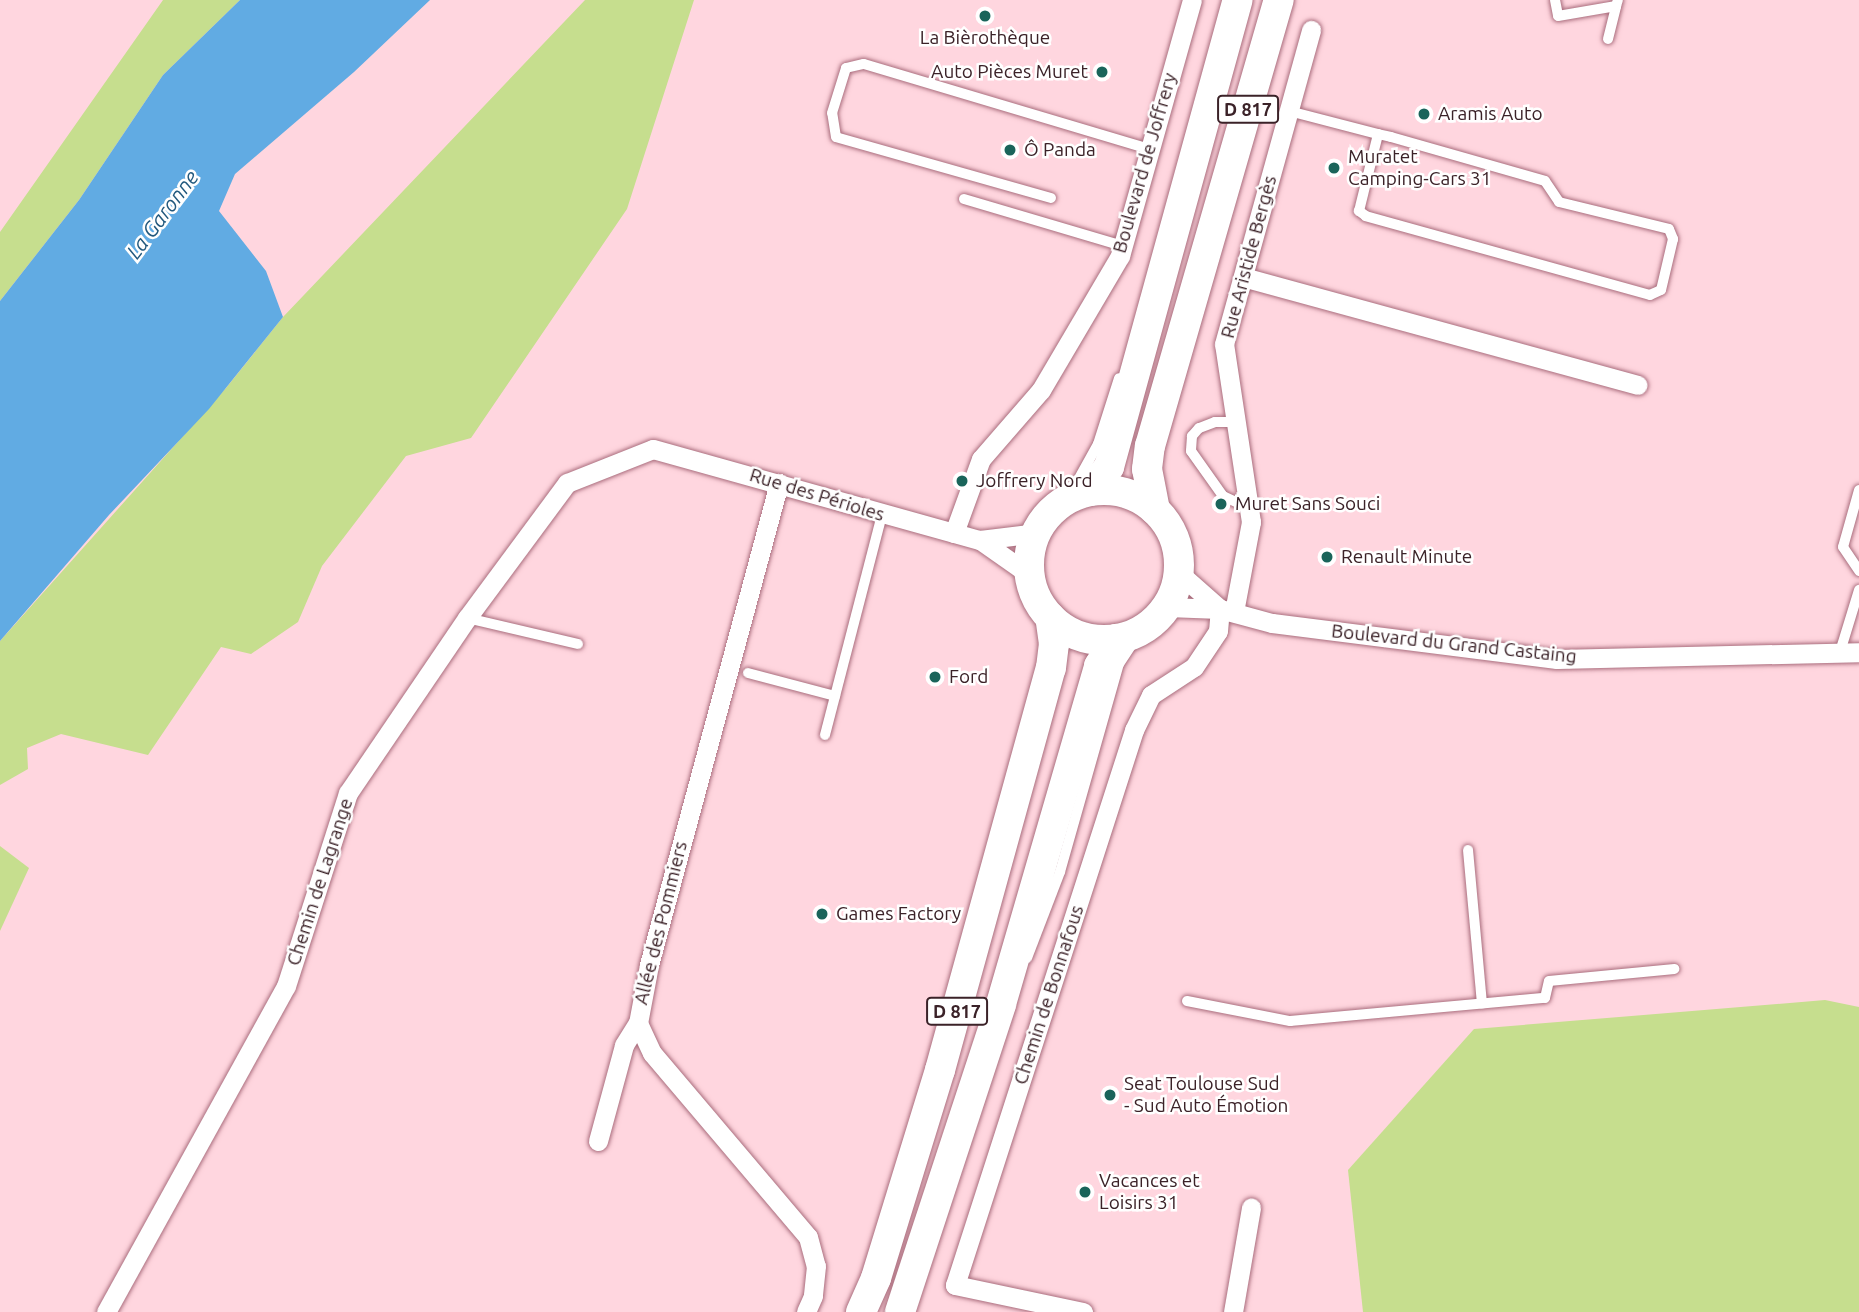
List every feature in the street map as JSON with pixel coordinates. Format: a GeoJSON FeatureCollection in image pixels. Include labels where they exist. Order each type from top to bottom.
{"type":"FeatureCollection","features":[{"type":"Feature","properties":{"kind":"main road","name":"D 817"},"geometry":{"type":"LineString","coordinates":[[1078,495],[1109,467],[1238,0]]}},
{"type":"Feature","properties":{"kind":"main road","name":"D 817"},"geometry":{"type":"LineString","coordinates":[[1155,510],[1147,469],[1150,446],[1279,0]]}},
{"type":"Feature","properties":{"kind":"main road"},"geometry":{"type":"LineString","coordinates":[[1113,490],[1136,496],[1155,510],[1170,528],[1178,549],[1179,573],[1167,607],[1129,634],[1081,636],[1050,617],[1030,575],[1036,533],[1078,495],[1113,490]]}},
{"type":"Feature","properties":{"kind":"main road","name":"D 817"},"geometry":{"type":"LineString","coordinates":[[860,1312],[876,1278],[940,1070],[1048,681],[1054,644],[1050,617]]}},
{"type":"Feature","properties":{"kind":"main road","name":"D 817"},"geometry":{"type":"LineString","coordinates":[[900,1312],[1001,1004],[1099,666],[1129,634]]}},
{"type":"Feature","properties":{"kind":"street","name":"Boulevard de Joffrery"},"geometry":{"type":"LineString","coordinates":[[954,533],[981,459],[1041,390],[1123,246],[1192,0]]}},
{"type":"Feature","properties":{"kind":"street","name":"Rue Aristide Bergès"},"geometry":{"type":"LineString","coordinates":[[1227,610],[1251,522],[1224,344],[1311,30]]}},
{"type":"Feature","properties":{"kind":"street"},"geometry":{"type":"LineString","coordinates":[[1243,277],[1638,385]]}},
{"type":"Feature","properties":{"kind":"street","name":"Rue des Périoles"},"geometry":{"type":"LineString","coordinates":[[653,449],[779,483],[882,515],[981,540],[1030,575]]}},
{"type":"Feature","properties":{"kind":"street","name":"Chemin de Lagrange"},"geometry":{"type":"LineString","coordinates":[[106,1312],[286,986],[348,793],[467,618],[567,483],[653,449]]}},
{"type":"Feature","properties":{"kind":"street","name":"Allée des Pommiers"},"geometry":{"type":"LineString","coordinates":[[779,483],[649,965],[638,1023],[652,1054],[808,1237],[816,1266],[813,1296],[806,1312]]}},
{"type":"Feature","properties":{"kind":"street","name":"Rue des Périoles"},"geometry":{"type":"LineString","coordinates":[[981,540],[1036,533]]}},
{"type":"Feature","properties":{"kind":"street","name":"Boulevard du Grand Castaing"},"geometry":{"type":"LineString","coordinates":[[1179,573],[1227,610]]}},
{"type":"Feature","properties":{"kind":"street","name":"Boulevard du Grand Castaing"},"geometry":{"type":"LineString","coordinates":[[1167,607],[1227,610],[1272,623],[1557,659],[1849,652]]}},
{"type":"Feature","properties":{"kind":"street","name":"Chemin de Bonnafous"},"geometry":{"type":"LineString","coordinates":[[1083,1312],[956,1285],[1134,730],[1150,695],[1195,667],[1218,631],[1227,610]]}},
{"type":"Feature","properties":{"kind":"street"},"geometry":{"type":"LineString","coordinates":[[598,1141],[624,1045],[638,1023]]}},
{"type":"Feature","properties":{"kind":"street"},"geometry":{"type":"LineString","coordinates":[[1233,1312],[1251,1208]]}},
{"type":"Feature","properties":{"kind":"lane"},"geometry":{"type":"LineString","coordinates":[[1555,0],[1558,16],[1617,3],[1608,39]]}},
{"type":"Feature","properties":{"kind":"lane"},"geometry":{"type":"LineString","coordinates":[[1051,198],[836,137],[832,113],[846,68],[864,64],[1150,149]]}},
{"type":"Feature","properties":{"kind":"lane"},"geometry":{"type":"LineString","coordinates":[[1289,111],[1378,134],[1545,181],[1559,202],[1669,229],[1673,239],[1661,290],[1650,295],[1366,216],[1359,211],[1378,134]]}},
{"type":"Feature","properties":{"kind":"lane"},"geometry":{"type":"LineString","coordinates":[[964,200],[1123,246]]}},
{"type":"Feature","properties":{"kind":"lane"},"geometry":{"type":"LineString","coordinates":[[1131,339],[1153,310]]}},
{"type":"Feature","properties":{"kind":"lane"},"geometry":{"type":"LineString","coordinates":[[1078,495],[1098,444],[1124,363]]}},
{"type":"Feature","properties":{"kind":"lane"},"geometry":{"type":"LineString","coordinates":[[1236,422],[1215,422],[1199,428],[1192,436],[1191,451],[1223,496],[1249,508]]}},
{"type":"Feature","properties":{"kind":"lane"},"geometry":{"type":"LineString","coordinates":[[1859,490],[1843,547],[1859,571]]}},
{"type":"Feature","properties":{"kind":"lane"},"geometry":{"type":"LineString","coordinates":[[825,735],[882,515]]}},
{"type":"Feature","properties":{"kind":"lane"},"geometry":{"type":"LineString","coordinates":[[1849,652],[1859,590]]}},
{"type":"Feature","properties":{"kind":"lane"},"geometry":{"type":"LineString","coordinates":[[467,618],[578,644]]}},
{"type":"Feature","properties":{"kind":"lane"},"geometry":{"type":"LineString","coordinates":[[748,673],[835,696]]}},
{"type":"Feature","properties":{"kind":"lane"},"geometry":{"type":"LineString","coordinates":[[1468,850],[1482,1003]]}},
{"type":"Feature","properties":{"kind":"lane"},"geometry":{"type":"LineString","coordinates":[[1187,1000],[1290,1021],[1545,998],[1549,981],[1674,969]]}},
{"type":"Feature","properties":{"kind":"green space"},"geometry":{"type":"Polygon","coordinates":[[[163,0],[240,0],[163,75],[79,200],[0,301],[0,232],[163,0]]]}},
{"type":"Feature","properties":{"kind":"green space"},"geometry":{"type":"Polygon","coordinates":[[[585,0],[694,0],[627,209],[471,438],[406,456],[322,566],[298,622],[251,654],[221,647],[148,755],[61,734],[27,748],[28,769],[0,785],[0,641],[226,388],[283,317],[585,0]]]}},
{"type":"Feature","properties":{"kind":"green space"},"geometry":{"type":"Polygon","coordinates":[[[0,846],[29,868],[0,931],[0,846]]]}},
{"type":"Feature","properties":{"kind":"green space"},"geometry":{"type":"Polygon","coordinates":[[[1825,1000],[1859,1007],[1859,1312],[1363,1312],[1348,1170],[1474,1029],[1825,1000]]]}},
{"type":"Feature","properties":{"kind":"water","name":"La Garonne"},"geometry":{"type":"Polygon","coordinates":[[[240,0],[430,0],[354,72],[235,174],[219,211],[266,271],[283,317],[209,409],[109,515],[0,641],[0,301],[79,200],[163,75],[240,0]]]}},
{"type":"Feature","properties":{"kind":"place","name":"La Bièrothèque"},"geometry":{"type":"Point","coordinates":[985,16]}},
{"type":"Feature","properties":{"kind":"place","name":"Auto Pièces Muret"},"geometry":{"type":"Point","coordinates":[1102,72]}},
{"type":"Feature","properties":{"kind":"place","name":"Aramis Auto"},"geometry":{"type":"Point","coordinates":[1424,114]}},
{"type":"Feature","properties":{"kind":"place","name":"Ô Panda"},"geometry":{"type":"Point","coordinates":[1010,150]}},
{"type":"Feature","properties":{"kind":"place","name":"Muratet Camping-Cars 31"},"geometry":{"type":"Point","coordinates":[1334,168]}},
{"type":"Feature","properties":{"kind":"place","name":"Joffrery Nord"},"geometry":{"type":"Point","coordinates":[962,481]}},
{"type":"Feature","properties":{"kind":"place","name":"Muret Sans Souci"},"geometry":{"type":"Point","coordinates":[1221,504]}},
{"type":"Feature","properties":{"kind":"place","name":"Renault Minute"},"geometry":{"type":"Point","coordinates":[1327,557]}},
{"type":"Feature","properties":{"kind":"place","name":"Ford"},"geometry":{"type":"Point","coordinates":[935,677]}},
{"type":"Feature","properties":{"kind":"place","name":"Games Factory"},"geometry":{"type":"Point","coordinates":[822,914]}},
{"type":"Feature","properties":{"kind":"place","name":"Seat Toulouse Sud - Sud Auto Émotion"},"geometry":{"type":"Point","coordinates":[1110,1095]}},
{"type":"Feature","properties":{"kind":"place","name":"Vacances et Loisirs 31"},"geometry":{"type":"Point","coordinates":[1085,1192]}}]}
